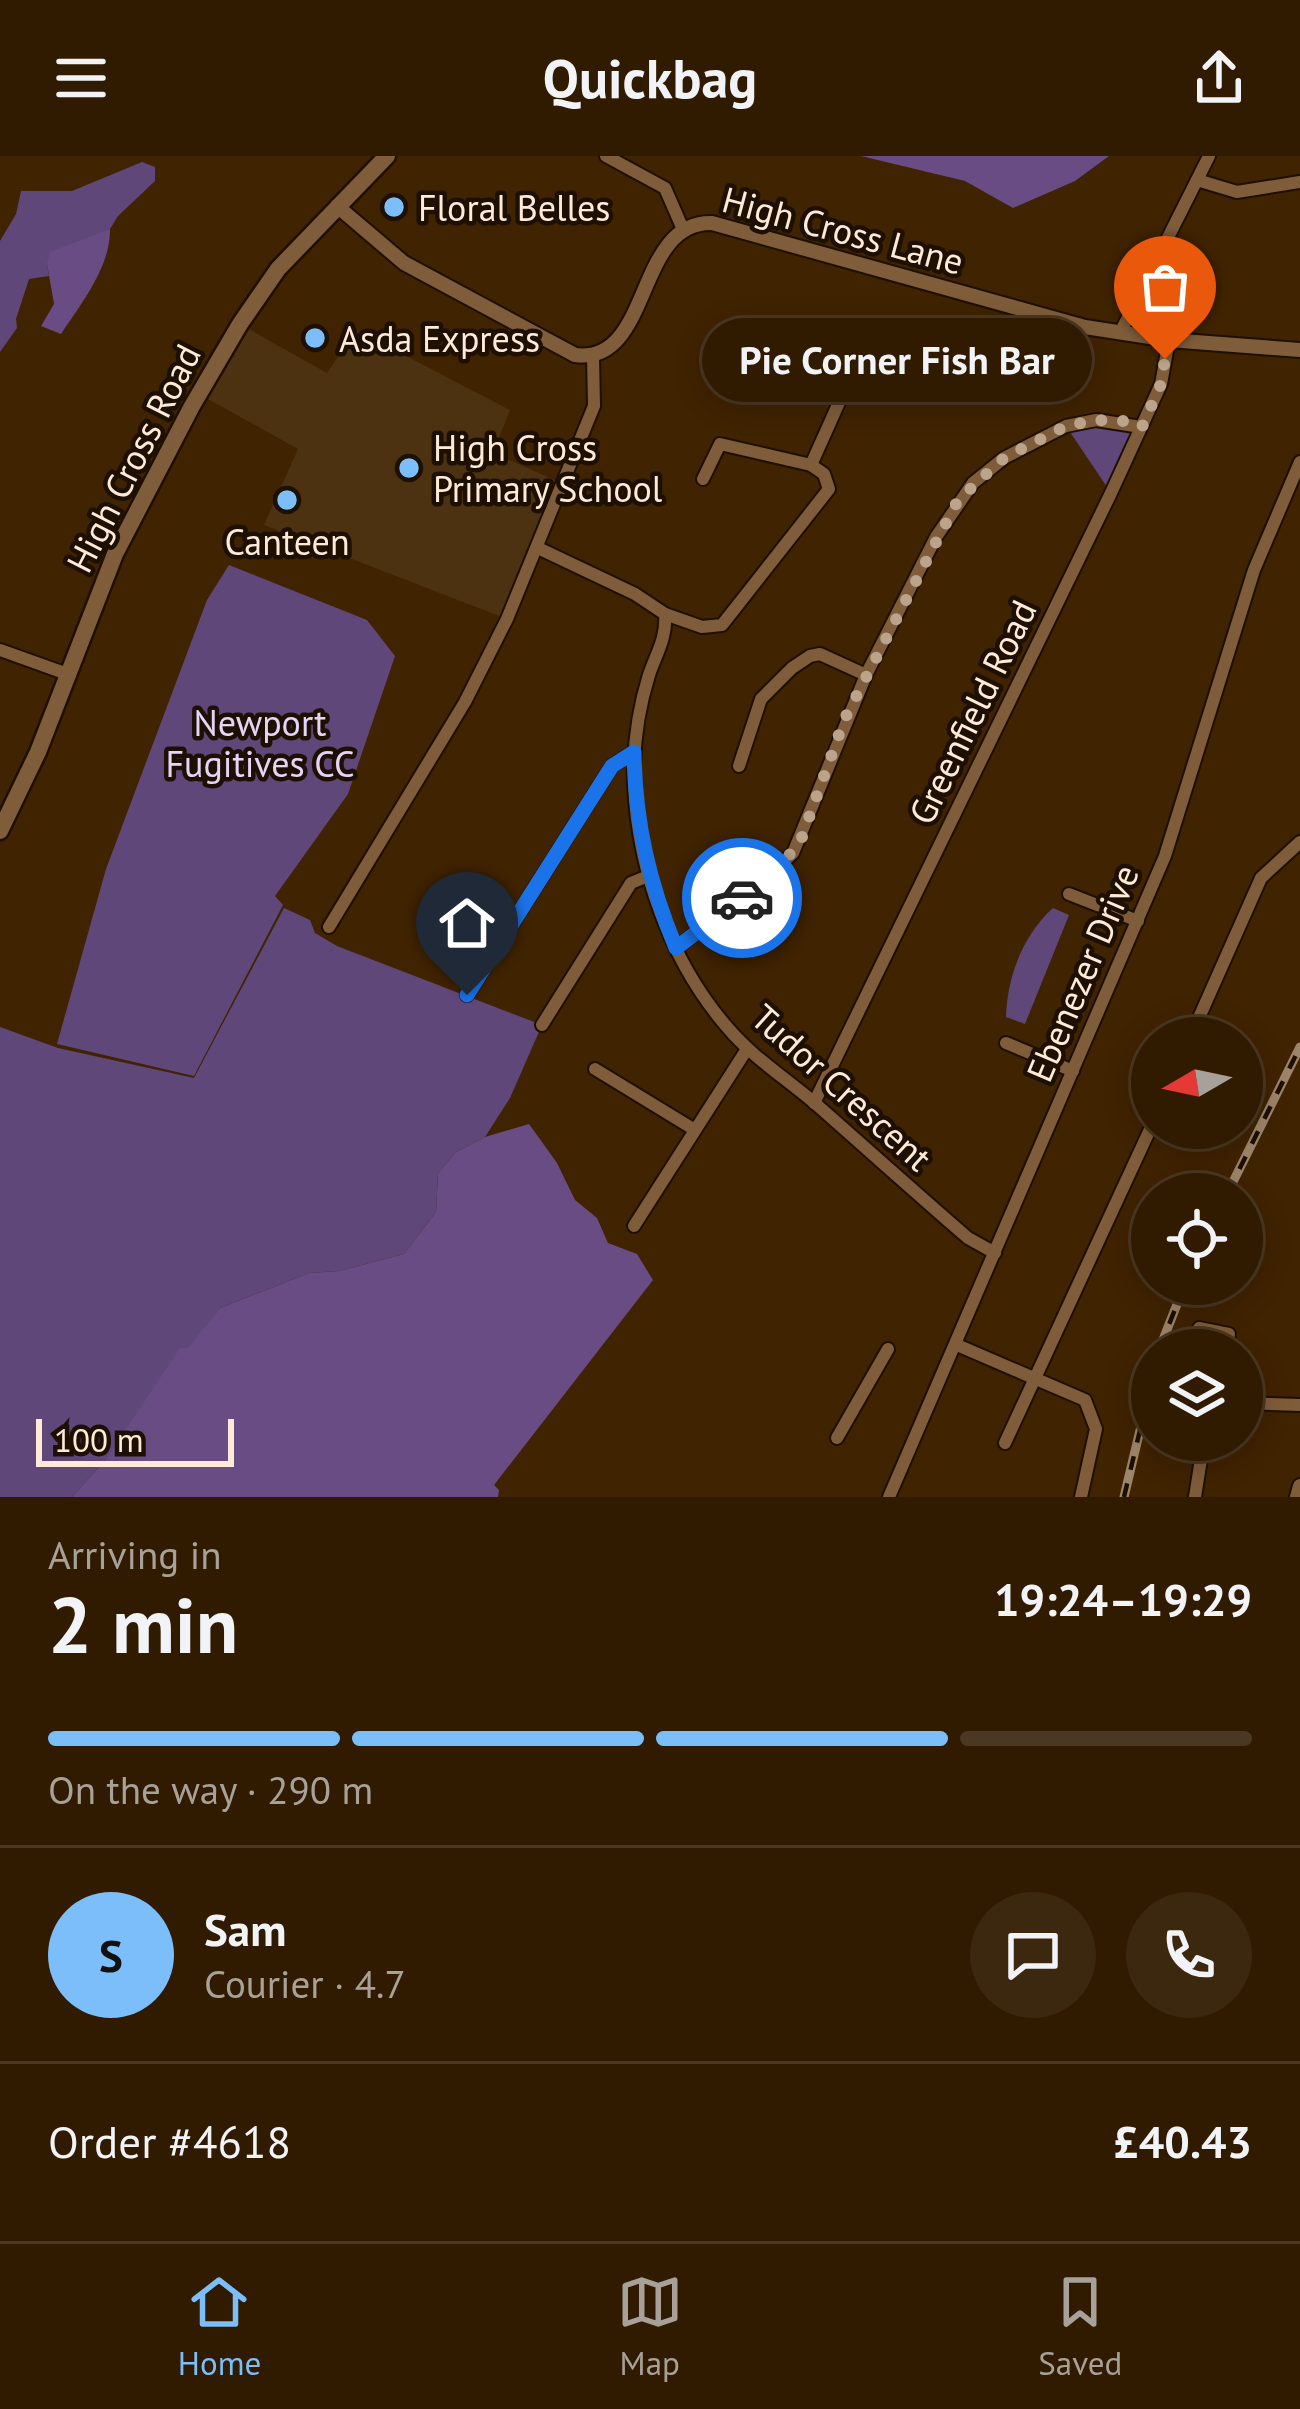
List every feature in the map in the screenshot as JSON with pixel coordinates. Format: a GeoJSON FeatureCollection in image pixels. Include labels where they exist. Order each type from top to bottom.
{"type":"FeatureCollection","features":[{"type":"Feature","properties":{"kind":"main road","name":"High Cross Road"},"geometry":{"type":"LineString","coordinates":[[0,831],[70,675],[115,554],[191,406],[259,295],[297,247],[387,156]]}},
{"type":"Feature","properties":{"kind":"street"},"geometry":{"type":"LineString","coordinates":[[606,156],[665,188],[682,227]]}},
{"type":"Feature","properties":{"kind":"street"},"geometry":{"type":"LineString","coordinates":[[1120,333],[1209,156]]}},
{"type":"Feature","properties":{"kind":"street"},"geometry":{"type":"LineString","coordinates":[[1197,180],[1237,192],[1300,182]]}},
{"type":"Feature","properties":{"kind":"street"},"geometry":{"type":"LineString","coordinates":[[329,927],[465,702],[508,620],[594,406],[593,356],[575,355],[551,344],[404,263],[337,206]]}},
{"type":"Feature","properties":{"kind":"street","name":"High Cross Lane"},"geometry":{"type":"LineString","coordinates":[[593,356],[622,334],[661,256],[682,227],[712,223],[1024,311],[1120,333],[1300,350]]}},
{"type":"Feature","properties":{"kind":"street","name":"Greenfield Road"},"geometry":{"type":"LineString","coordinates":[[814,1103],[1142,427],[1161,384],[1168,340]]}},
{"type":"Feature","properties":{"kind":"street"},"geometry":{"type":"LineString","coordinates":[[811,466],[841,398]]}},
{"type":"Feature","properties":{"kind":"street"},"geometry":{"type":"LineString","coordinates":[[676,948],[757,887],[793,853],[866,674],[958,500],[987,470],[1066,426],[1096,420],[1142,427]]}},
{"type":"Feature","properties":{"kind":"street"},"geometry":{"type":"LineString","coordinates":[[538,548],[635,594],[665,614],[712,629],[734,613],[830,489],[824,474],[811,466],[720,444],[703,479]]}},
{"type":"Feature","properties":{"kind":"street","name":"Ebenezer Drive"},"geometry":{"type":"LineString","coordinates":[[889,1497],[1171,840],[1255,570],[1300,461]]}},
{"type":"Feature","properties":{"kind":"street","name":"Tudor Crescent"},"geometry":{"type":"LineString","coordinates":[[665,614],[666,629],[640,710],[634,752],[637,820],[648,875],[676,948],[708,1001],[747,1048],[968,1238],[995,1252]]}},
{"type":"Feature","properties":{"kind":"street"},"geometry":{"type":"LineString","coordinates":[[0,650],[70,675]]}},
{"type":"Feature","properties":{"kind":"street"},"geometry":{"type":"LineString","coordinates":[[739,766],[761,699],[792,668],[820,654],[866,674]]}},
{"type":"Feature","properties":{"kind":"street"},"geometry":{"type":"LineString","coordinates":[[467,995],[612,766],[634,752]]}},
{"type":"Feature","properties":{"kind":"street"},"geometry":{"type":"LineString","coordinates":[[1199,1017],[1261,878],[1300,842]]}},
{"type":"Feature","properties":{"kind":"street"},"geometry":{"type":"LineString","coordinates":[[542,1025],[631,883],[648,875]]}},
{"type":"Feature","properties":{"kind":"street"},"geometry":{"type":"LineString","coordinates":[[1069,894],[1138,921]]}},
{"type":"Feature","properties":{"kind":"street"},"geometry":{"type":"LineString","coordinates":[[1006,1043],[1073,1071]]}},
{"type":"Feature","properties":{"kind":"street"},"geometry":{"type":"LineString","coordinates":[[634,1226],[747,1048]]}},
{"type":"Feature","properties":{"kind":"street"},"geometry":{"type":"LineString","coordinates":[[595,1069],[695,1130]]}},
{"type":"Feature","properties":{"kind":"street"},"geometry":{"type":"LineString","coordinates":[[1005,1442],[1140,1149]]}},
{"type":"Feature","properties":{"kind":"street"},"geometry":{"type":"LineString","coordinates":[[1199,1328],[1204,1329]]}},
{"type":"Feature","properties":{"kind":"street"},"geometry":{"type":"LineString","coordinates":[[956,1345],[1085,1400],[1093,1414],[1094,1442],[1081,1497]]}},
{"type":"Feature","properties":{"kind":"street"},"geometry":{"type":"LineString","coordinates":[[837,1438],[888,1349]]}},
{"type":"Feature","properties":{"kind":"street"},"geometry":{"type":"LineString","coordinates":[[1263,1404],[1300,1405]]}},
{"type":"Feature","properties":{"kind":"street"},"geometry":{"type":"LineString","coordinates":[[1195,1497],[1201,1461]]}},
{"type":"Feature","properties":{"kind":"street"},"geometry":{"type":"LineString","coordinates":[[1297,1497],[1300,1486]]}},
{"type":"Feature","properties":{"kind":"shaded area"},"geometry":{"type":"Polygon","coordinates":[[[861,156],[1109,156],[1075,181],[1013,208],[965,181],[861,156]]]}},
{"type":"Feature","properties":{"kind":"shaded area"},"geometry":{"type":"Polygon","coordinates":[[[110,229],[100,271],[61,334],[41,326],[54,304],[47,264],[50,252],[110,229]]]}},
{"type":"Feature","properties":{"kind":"shaded area","name":"High Cross Primary School"},"geometry":{"type":"Polygon","coordinates":[[[240,324],[327,373],[356,330],[510,410],[493,453],[564,484],[507,619],[264,525],[298,449],[199,394],[240,324]]]}},
{"type":"Feature","properties":{"kind":"shaded area"},"geometry":{"type":"Polygon","coordinates":[[[529,1124],[557,1163],[575,1200],[597,1218],[608,1243],[637,1254],[653,1280],[494,1485],[498,1497],[72,1497],[106,1459],[180,1348],[188,1348],[220,1308],[309,1273],[339,1271],[404,1254],[436,1212],[438,1173],[456,1152],[485,1137],[529,1124]]]}},
{"type":"Feature","properties":{"kind":"green space"},"geometry":{"type":"Polygon","coordinates":[[[142,162],[155,167],[155,181],[110,229],[47,264],[49,276],[29,279],[17,328],[0,352],[0,241],[16,214],[21,191],[72,191],[142,162]]]}},
{"type":"Feature","properties":{"kind":"green space"},"geometry":{"type":"Polygon","coordinates":[[[1096,420],[1141,427],[1111,493],[1066,426],[1096,420]]]}},
{"type":"Feature","properties":{"kind":"green space","name":"Newport Fugitives CC"},"geometry":{"type":"Polygon","coordinates":[[[229,565],[367,620],[395,656],[348,794],[275,896],[283,905],[194,1076],[57,1044],[106,869],[207,600],[229,565]]]}},
{"type":"Feature","properties":{"kind":"green space"},"geometry":{"type":"Polygon","coordinates":[[[284,908],[310,920],[315,933],[337,946],[542,1025],[510,1098],[485,1137],[456,1152],[438,1173],[436,1212],[404,1254],[339,1271],[309,1273],[220,1308],[72,1497],[0,1497],[0,1027],[58,1048],[194,1078],[284,908]]]}},
{"type":"Feature","properties":{"kind":"green space"},"geometry":{"type":"Polygon","coordinates":[[[1053,908],[1069,915],[1025,1024],[1006,1017],[1010,987],[1025,944],[1053,908]]]}},
{"type":"Feature","properties":{"kind":"railway"},"geometry":{"type":"LineString","coordinates":[[1237,1173],[1300,1047]]}},
{"type":"Feature","properties":{"kind":"railway"},"geometry":{"type":"LineString","coordinates":[[1167,1329],[1177,1305]]}},
{"type":"Feature","properties":{"kind":"railway"},"geometry":{"type":"LineString","coordinates":[[1124,1497],[1133,1461]]}},
{"type":"Feature","properties":{"kind":"way so far"},"geometry":{"type":"LineString","coordinates":[[742,898],[783,864],[802,837],[845,718],[958,500],[1004,458],[1066,426],[1096,420],[1142,427],[1161,384],[1165,359]]}},
{"type":"Feature","properties":{"kind":"place","name":"Floral Belles"},"geometry":{"type":"Point","coordinates":[394,207]}},
{"type":"Feature","properties":{"kind":"place","name":"Asda Express"},"geometry":{"type":"Point","coordinates":[315,338]}},
{"type":"Feature","properties":{"kind":"place","name":"Pie Corner Fish Bar"},"geometry":{"type":"Point","coordinates":[1165,359]}},
{"type":"Feature","properties":{"kind":"place","name":"High Cross Primary School"},"geometry":{"type":"Point","coordinates":[409,468]}},
{"type":"Feature","properties":{"kind":"place","name":"Canteen"},"geometry":{"type":"Point","coordinates":[287,500]}},
{"type":"Feature","properties":{"kind":"route"},"geometry":{"type":"LineString","coordinates":[[467,995],[622,756],[634,752],[637,820],[648,875],[676,948],[742,898]]}}]}
